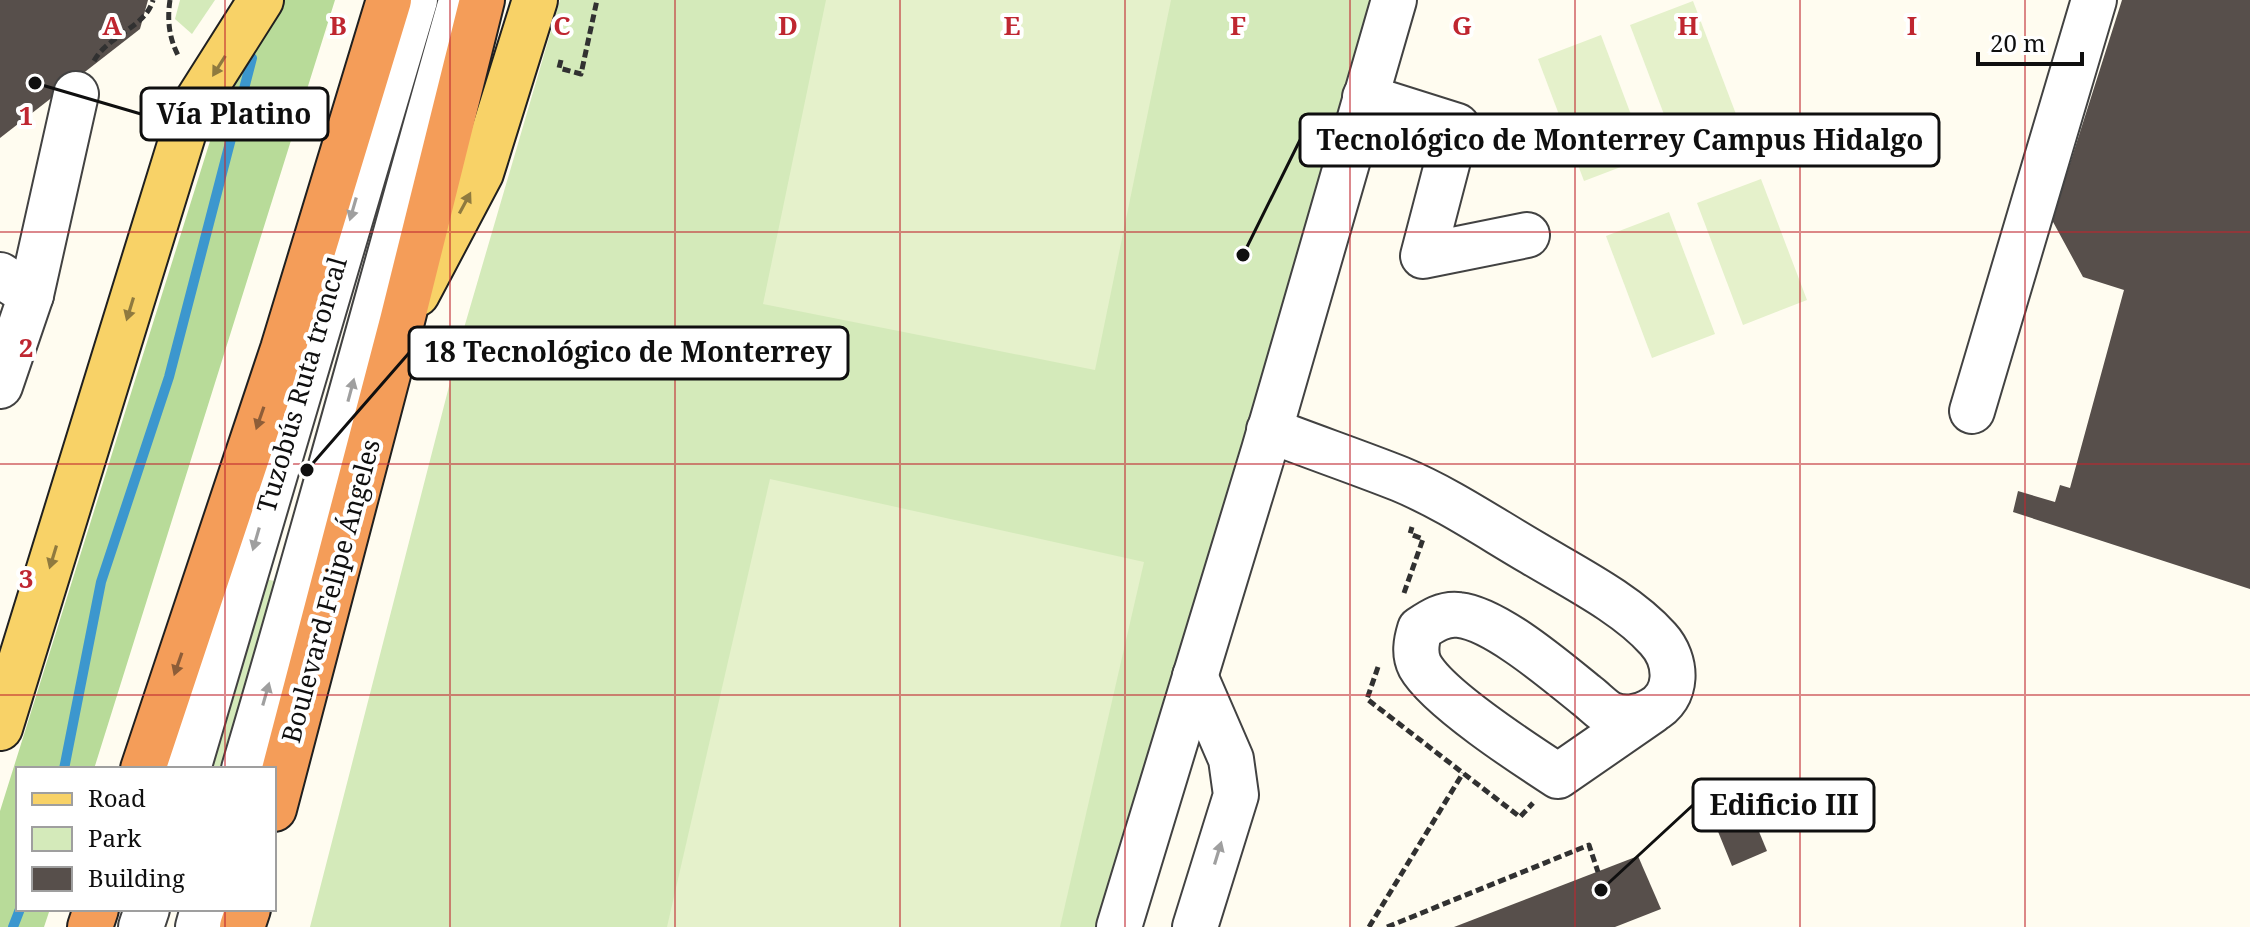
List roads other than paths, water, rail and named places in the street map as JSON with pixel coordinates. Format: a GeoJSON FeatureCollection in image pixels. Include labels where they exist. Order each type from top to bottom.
{"type":"FeatureCollection","features":[{"type":"Feature","properties":{"kind":"highway"},"geometry":{"type":"LineString","coordinates":[[332,183],[341,60],[358,0]]}},
{"type":"Feature","properties":{"kind":"highway"},"geometry":{"type":"LineString","coordinates":[[144,767],[283,349],[389,0]]}},
{"type":"Feature","properties":{"kind":"highway","name":"Boulevard Felipe Ángeles"},"geometry":{"type":"LineString","coordinates":[[276,801],[402,321],[482,0]]}},
{"type":"Feature","properties":{"kind":"main road"},"geometry":{"type":"LineString","coordinates":[[0,728],[190,112],[261,0]]}},
{"type":"Feature","properties":{"kind":"main road"},"geometry":{"type":"LineString","coordinates":[[402,321],[481,173],[535,0]]}},
{"type":"Feature","properties":{"kind":"street","name":"Tuzobús Ruta troncal"},"geometry":{"type":"LineString","coordinates":[[189,767],[415,0]]}},
{"type":"Feature","properties":{"kind":"street","name":"Tuzobús Ruta troncal"},"geometry":{"type":"LineString","coordinates":[[245,767],[461,0]]}},
{"type":"Feature","properties":{"kind":"street"},"geometry":{"type":"LineString","coordinates":[[1119,927],[1269,430],[1394,0]]}},
{"type":"Feature","properties":{"kind":"street"},"geometry":{"type":"LineString","coordinates":[[1972,411],[2094,0]]}},
{"type":"Feature","properties":{"kind":"street"},"geometry":{"type":"LineString","coordinates":[[0,386],[15,285],[76,94]]}},
{"type":"Feature","properties":{"kind":"street"},"geometry":{"type":"LineString","coordinates":[[1365,97],[1457,126],[1423,256],[1527,235]]}},
{"type":"Feature","properties":{"kind":"street"},"geometry":{"type":"LineString","coordinates":[[1269,430],[1403,480],[1487,526],[1588,586],[1639,621],[1660,641],[1672,662],[1668,699],[1652,711],[1558,776],[1485,725],[1431,681],[1419,663],[1415,645],[1420,629],[1436,618],[1456,614],[1478,619],[1545,662],[1610,714],[1632,718],[1652,711]]}},
{"type":"Feature","properties":{"kind":"street"},"geometry":{"type":"LineString","coordinates":[[1195,676],[1231,759],[1236,795],[1195,927]]}},
{"type":"Feature","properties":{"kind":"waterway"},"geometry":{"type":"LineString","coordinates":[[64,767],[101,582],[169,377],[252,58]]}},
{"type":"Feature","properties":{"kind":"waterway"},"geometry":{"type":"LineString","coordinates":[[13,927],[19,911]]}},
{"type":"Feature","properties":{"kind":"place","name":"Vía Platino"},"geometry":{"type":"Point","coordinates":[35,83]}},
{"type":"Feature","properties":{"kind":"place","name":"Tecnológico de Monterrey Campus Hidalgo"},"geometry":{"type":"Point","coordinates":[1243,255]}},
{"type":"Feature","properties":{"kind":"place","name":"18 Tecnológico de Monterrey"},"geometry":{"type":"Point","coordinates":[307,470]}},
{"type":"Feature","properties":{"kind":"place","name":"Edificio III"},"geometry":{"type":"Point","coordinates":[1601,890]}}]}
